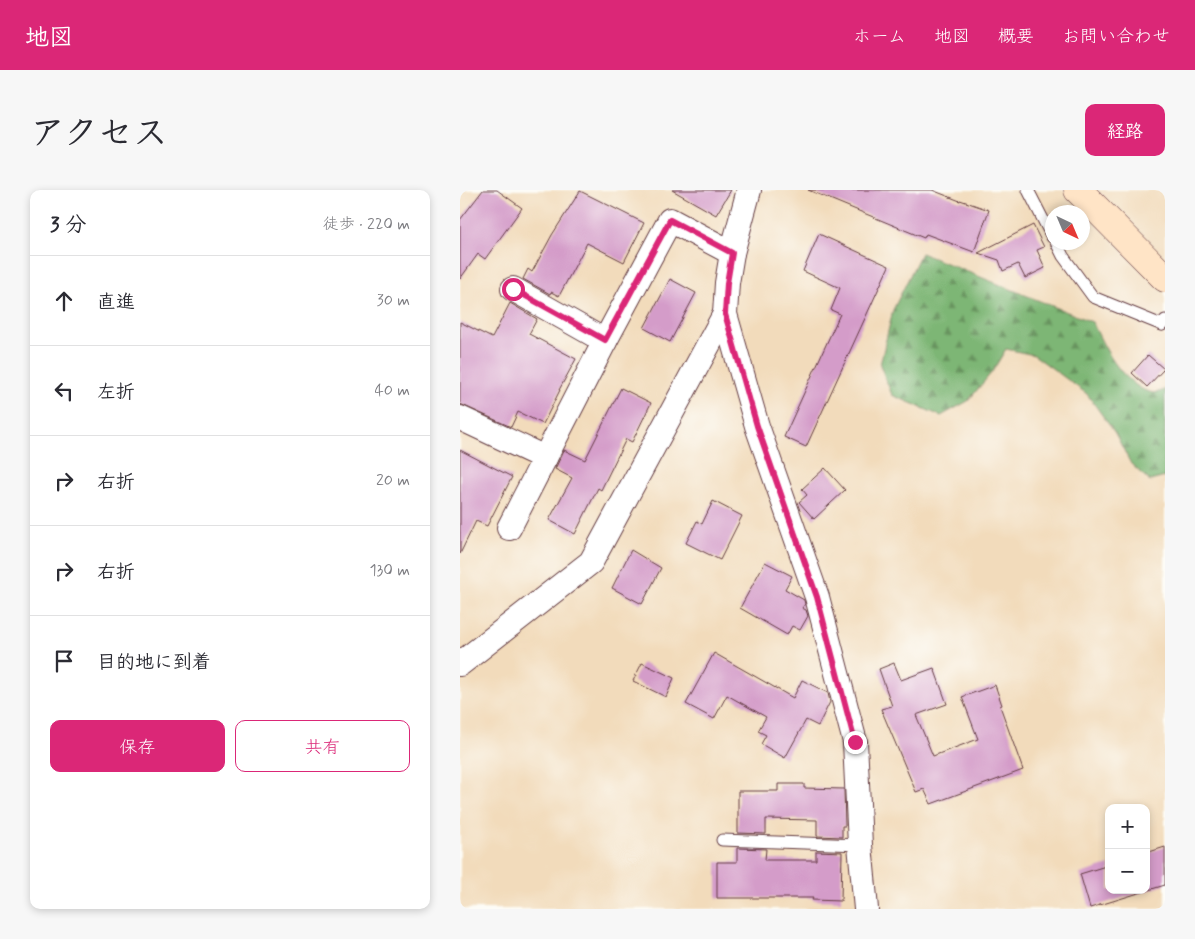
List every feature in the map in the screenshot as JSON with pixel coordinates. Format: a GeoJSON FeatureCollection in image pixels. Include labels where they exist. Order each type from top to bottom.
{"type":"FeatureCollection","features":[{"type":"Feature","properties":{"kind":"street"},"geometry":{"type":"LineString","coordinates":[[749,190],[732,253],[727,283],[725,314],[757,426],[817,597],[855,742],[860,845],[866,909]]}},
{"type":"Feature","properties":{"kind":"street"},"geometry":{"type":"LineString","coordinates":[[1078,190],[1165,278]]}},
{"type":"Feature","properties":{"kind":"street"},"geometry":{"type":"LineString","coordinates":[[509,528],[605,340],[670,220],[732,253]]}},
{"type":"Feature","properties":{"kind":"street"},"geometry":{"type":"LineString","coordinates":[[513,289],[605,340]]}},
{"type":"Feature","properties":{"kind":"street"},"geometry":{"type":"LineString","coordinates":[[460,664],[590,562],[725,314]]}},
{"type":"Feature","properties":{"kind":"street"},"geometry":{"type":"LineString","coordinates":[[460,418],[545,458]]}},
{"type":"Feature","properties":{"kind":"lane"},"geometry":{"type":"LineString","coordinates":[[1028,190],[1045,223]]}},
{"type":"Feature","properties":{"kind":"lane"},"geometry":{"type":"LineString","coordinates":[[1059,250],[1093,297],[1162,325],[1165,320]]}},
{"type":"Feature","properties":{"kind":"lane"},"geometry":{"type":"LineString","coordinates":[[722,840],[860,845]]}},
{"type":"Feature","properties":{"kind":"green space"},"geometry":{"type":"Polygon","coordinates":[[[921,253],[1092,322],[1117,366],[1131,381],[1140,388],[1150,392],[1156,393],[1165,389],[1165,477],[1150,481],[1131,464],[1115,433],[1087,394],[1034,355],[1006,349],[992,372],[968,401],[941,416],[892,395],[880,365],[893,310],[921,253]]]}},
{"type":"Feature","properties":{"kind":"building"},"geometry":{"type":"Polygon","coordinates":[[[483,190],[497,190],[522,208],[485,259],[478,254],[460,279],[460,220],[483,190]]]}},
{"type":"Feature","properties":{"kind":"building"},"geometry":{"type":"Polygon","coordinates":[[[672,190],[731,190],[716,215],[672,190]]]}},
{"type":"Feature","properties":{"kind":"building"},"geometry":{"type":"Polygon","coordinates":[[[808,190],[932,190],[989,210],[974,252],[926,234],[924,238],[808,190]]]}},
{"type":"Feature","properties":{"kind":"building"},"geometry":{"type":"Polygon","coordinates":[[[580,191],[644,223],[624,262],[587,243],[559,296],[551,292],[550,294],[523,279],[528,269],[532,272],[552,235],[580,191]]]}},
{"type":"Feature","properties":{"kind":"building"},"geometry":{"type":"Polygon","coordinates":[[[1033,225],[1044,247],[1037,250],[1045,268],[1025,278],[1018,264],[1003,271],[999,260],[978,253],[1033,225]]]}},
{"type":"Feature","properties":{"kind":"building"},"geometry":{"type":"Polygon","coordinates":[[[819,234],[889,266],[806,447],[784,437],[840,314],[831,310],[840,288],[803,271],[819,234]]]}},
{"type":"Feature","properties":{"kind":"building"},"geometry":{"type":"Polygon","coordinates":[[[670,279],[696,293],[670,342],[644,328],[670,279]]]}},
{"type":"Feature","properties":{"kind":"building"},"geometry":{"type":"Polygon","coordinates":[[[510,303],[537,319],[529,334],[576,359],[543,424],[518,412],[511,427],[460,404],[460,322],[492,338],[510,303]]]}},
{"type":"Feature","properties":{"kind":"building"},"geometry":{"type":"Polygon","coordinates":[[[1148,355],[1164,369],[1147,387],[1132,373],[1148,355]]]}},
{"type":"Feature","properties":{"kind":"building"},"geometry":{"type":"Polygon","coordinates":[[[621,388],[651,403],[632,442],[626,439],[601,490],[598,488],[575,534],[549,520],[572,478],[555,469],[564,450],[585,460],[621,388]]]}},
{"type":"Feature","properties":{"kind":"building"},"geometry":{"type":"Polygon","coordinates":[[[460,450],[512,477],[487,526],[476,521],[460,554],[460,450]]]}},
{"type":"Feature","properties":{"kind":"building"},"geometry":{"type":"Polygon","coordinates":[[[825,468],[845,490],[814,519],[799,502],[807,495],[802,489],[825,468]]]}},
{"type":"Feature","properties":{"kind":"building"},"geometry":{"type":"Polygon","coordinates":[[[713,501],[742,516],[720,560],[686,543],[697,521],[702,524],[713,501]]]}},
{"type":"Feature","properties":{"kind":"building"},"geometry":{"type":"Polygon","coordinates":[[[631,550],[661,568],[642,604],[612,588],[631,550]]]}},
{"type":"Feature","properties":{"kind":"building"},"geometry":{"type":"Polygon","coordinates":[[[765,562],[792,576],[785,589],[804,600],[805,604],[802,608],[806,610],[808,616],[800,630],[792,626],[787,635],[740,608],[765,562]]]}},
{"type":"Feature","properties":{"kind":"building"},"geometry":{"type":"Polygon","coordinates":[[[714,653],[793,698],[802,680],[828,693],[830,702],[818,726],[806,720],[785,758],[761,744],[766,735],[758,731],[766,717],[727,695],[714,719],[686,704],[714,653]]]}},
{"type":"Feature","properties":{"kind":"building"},"geometry":{"type":"Polygon","coordinates":[[[642,663],[674,678],[666,697],[633,681],[642,663]]]}},
{"type":"Feature","properties":{"kind":"building"},"geometry":{"type":"Polygon","coordinates":[[[894,663],[901,680],[934,668],[947,704],[916,715],[933,756],[978,739],[962,697],[995,685],[1002,705],[1000,706],[1023,770],[931,804],[924,789],[916,792],[881,709],[892,706],[879,669],[894,663]]]}},
{"type":"Feature","properties":{"kind":"building"},"geometry":{"type":"Polygon","coordinates":[[[778,784],[804,784],[804,788],[844,789],[845,826],[842,826],[842,837],[817,836],[817,820],[766,819],[766,834],[738,833],[738,791],[778,791],[778,784]]]}},
{"type":"Feature","properties":{"kind":"building"},"geometry":{"type":"Polygon","coordinates":[[[1165,847],[1165,885],[1150,890],[1150,852],[1165,847]]]}},
{"type":"Feature","properties":{"kind":"building"},"geometry":{"type":"Polygon","coordinates":[[[737,848],[766,849],[765,860],[816,860],[816,851],[842,852],[841,901],[812,900],[813,898],[717,898],[717,862],[737,862],[737,848]]]}},
{"type":"Feature","properties":{"kind":"building"},"geometry":{"type":"Polygon","coordinates":[[[1105,866],[1105,894],[1136,894],[1090,908],[1080,874],[1105,866]]]}},
{"type":"Feature","properties":{"kind":"route"},"geometry":{"type":"LineString","coordinates":[[513,289],[605,340],[670,220],[732,253],[727,283],[725,314],[757,426],[817,597],[855,742]]}}]}
